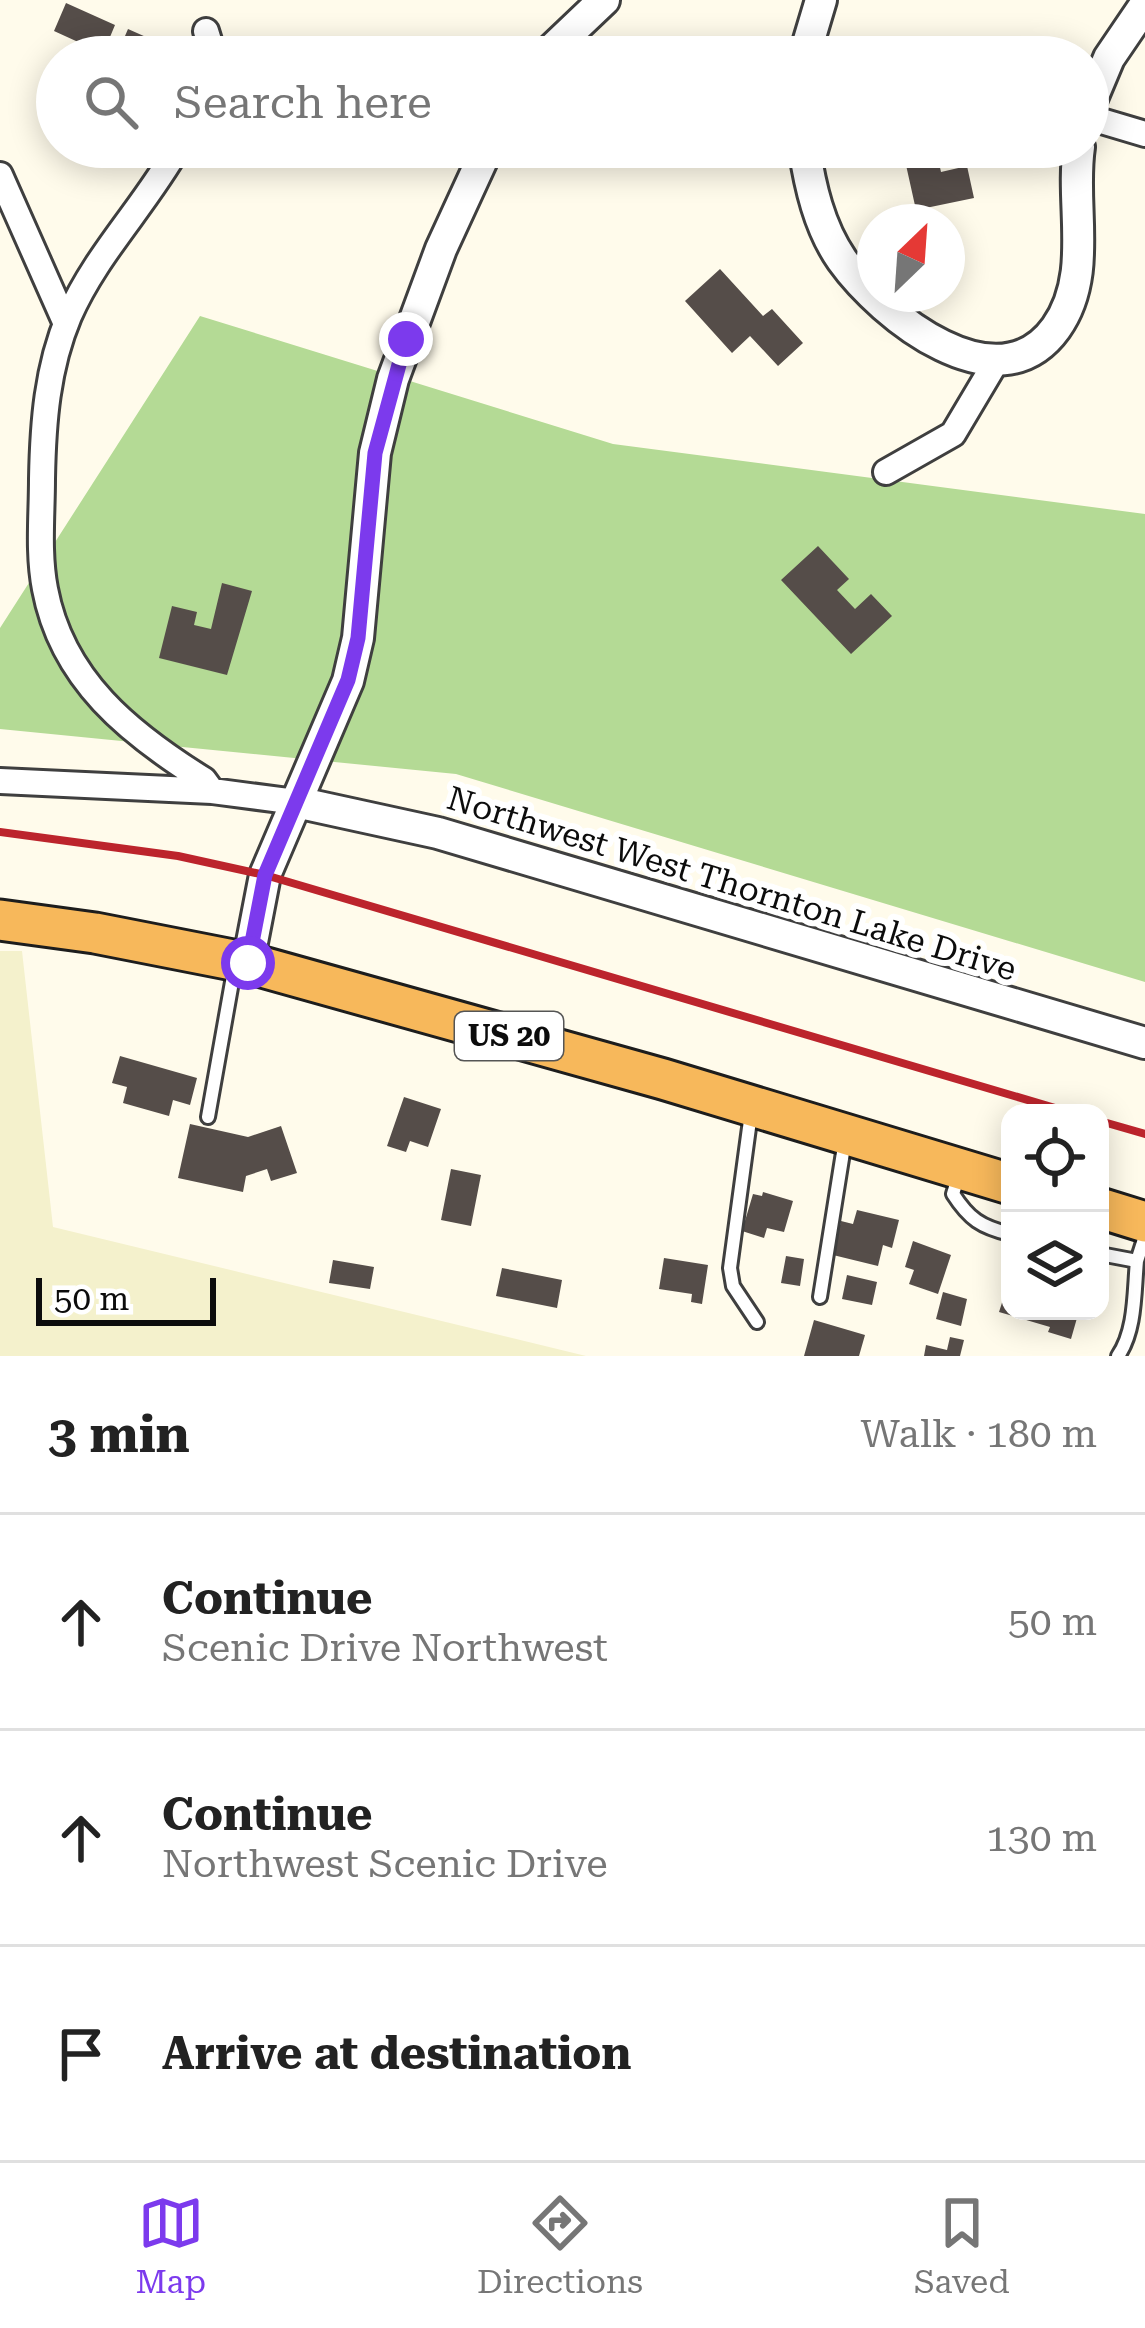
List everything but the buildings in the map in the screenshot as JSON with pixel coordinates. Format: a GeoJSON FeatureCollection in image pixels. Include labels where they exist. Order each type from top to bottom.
{"type":"FeatureCollection","features":[{"type":"Feature","properties":{"kind":"highway","name":"US 20"},"geometry":{"type":"LineString","coordinates":[[0,920],[242,962],[847,1133],[1001,1182]]}},
{"type":"Feature","properties":{"kind":"highway"},"geometry":{"type":"LineString","coordinates":[[1105,1212],[1141,1241]]}},
{"type":"Feature","properties":{"kind":"street"},"geometry":{"type":"LineString","coordinates":[[566,36],[604,0]]}},
{"type":"Feature","properties":{"kind":"street"},"geometry":{"type":"LineString","coordinates":[[810,36],[821,0]]}},
{"type":"Feature","properties":{"kind":"street"},"geometry":{"type":"LineString","coordinates":[[1109,58],[1145,5]]}},
{"type":"Feature","properties":{"kind":"street"},"geometry":{"type":"LineString","coordinates":[[206,31],[208,36]]}},
{"type":"Feature","properties":{"kind":"street"},"geometry":{"type":"LineString","coordinates":[[1109,120],[1145,134]]}},
{"type":"Feature","properties":{"kind":"street"},"geometry":{"type":"LineString","coordinates":[[166,168],[87,278],[66,323],[48,383],[42,483],[45,593],[75,666],[91,691],[123,724],[212,790]]}},
{"type":"Feature","properties":{"kind":"street"},"geometry":{"type":"LineString","coordinates":[[242,962],[265,875],[332,722],[358,638],[375,453],[393,379],[441,249],[478,168]]}},
{"type":"Feature","properties":{"kind":"street"},"geometry":{"type":"LineString","coordinates":[[807,168],[824,226],[862,285],[913,329],[950,349],[997,360],[1021,356],[1040,345],[1057,327],[1071,299],[1077,269],[1079,168]]}},
{"type":"Feature","properties":{"kind":"street"},"geometry":{"type":"LineString","coordinates":[[0,175],[66,323]]}},
{"type":"Feature","properties":{"kind":"street"},"geometry":{"type":"LineString","coordinates":[[886,472],[953,434],[997,360]]}},
{"type":"Feature","properties":{"kind":"street"},"geometry":{"type":"LineString","coordinates":[[0,782],[212,790],[296,802]]}},
{"type":"Feature","properties":{"kind":"street","name":"Northwest West Thornton Lake Drive"},"geometry":{"type":"LineString","coordinates":[[296,802],[438,832],[1145,1042]]}},
{"type":"Feature","properties":{"kind":"lane"},"geometry":{"type":"LineString","coordinates":[[208,1117],[242,962]]}},
{"type":"Feature","properties":{"kind":"lane"},"geometry":{"type":"LineString","coordinates":[[752,1106],[730,1268],[734,1286],[757,1322]]}},
{"type":"Feature","properties":{"kind":"lane"},"geometry":{"type":"LineString","coordinates":[[820,1297],[847,1133]]}},
{"type":"Feature","properties":{"kind":"lane"},"geometry":{"type":"LineString","coordinates":[[960,1171],[953,1194],[968,1218],[1001,1232]]}},
{"type":"Feature","properties":{"kind":"lane"},"geometry":{"type":"LineString","coordinates":[[1118,1356],[1128,1332],[1145,1236]]}},
{"type":"Feature","properties":{"kind":"lane"},"geometry":{"type":"LineString","coordinates":[[1109,1251],[1141,1241]]}},
{"type":"Feature","properties":{"kind":"shaded area"},"geometry":{"type":"Polygon","coordinates":[[[0,951],[22,951],[53,1227],[586,1356],[0,1356],[0,951]]]}},
{"type":"Feature","properties":{"kind":"green space"},"geometry":{"type":"Polygon","coordinates":[[[200,316],[613,444],[1145,514],[1145,982],[456,774],[0,729],[0,628],[200,316]]]}},
{"type":"Feature","properties":{"kind":"railway"},"geometry":{"type":"LineString","coordinates":[[0,832],[178,856],[265,875],[1041,1104]]}},
{"type":"Feature","properties":{"kind":"railway"},"geometry":{"type":"LineString","coordinates":[[1109,1124],[1145,1134]]}},
{"type":"Feature","properties":{"kind":"route"},"geometry":{"type":"LineString","coordinates":[[248,963],[265,875],[348,680],[358,638],[375,453],[406,339]]}}]}
